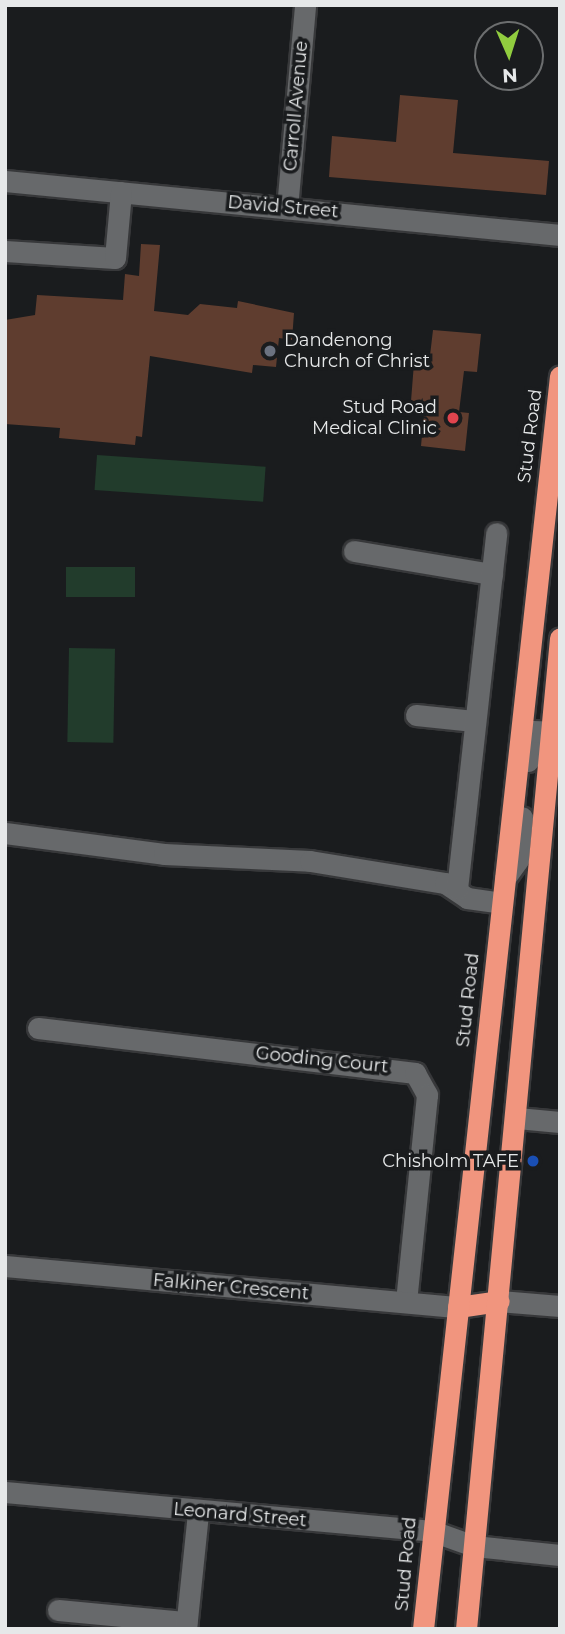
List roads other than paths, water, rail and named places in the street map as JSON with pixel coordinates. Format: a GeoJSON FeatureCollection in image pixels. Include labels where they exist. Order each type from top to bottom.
{"type":"FeatureCollection","features":[{"type":"Feature","properties":{"kind":"highway","name":"Stud Road"},"geometry":{"type":"LineString","coordinates":[[423,1629],[560,376]]}},
{"type":"Feature","properties":{"kind":"highway"},"geometry":{"type":"LineString","coordinates":[[466,1629],[555,731],[560,638]]}},
{"type":"Feature","properties":{"kind":"highway"},"geometry":{"type":"LineString","coordinates":[[457,1307],[499,1301]]}},
{"type":"Feature","properties":{"kind":"street","name":"Carroll Avenue"},"geometry":{"type":"LineString","coordinates":[[287,208],[305,5]]}},
{"type":"Feature","properties":{"kind":"street","name":"David Street"},"geometry":{"type":"LineString","coordinates":[[5,181],[560,234]]}},
{"type":"Feature","properties":{"kind":"street"},"geometry":{"type":"LineString","coordinates":[[5,251],[115,258],[121,192]]}},
{"type":"Feature","properties":{"kind":"street"},"geometry":{"type":"LineString","coordinates":[[457,889],[496,533]]}},
{"type":"Feature","properties":{"kind":"street"},"geometry":{"type":"LineString","coordinates":[[354,551],[492,574]]}},
{"type":"Feature","properties":{"kind":"street"},"geometry":{"type":"LineString","coordinates":[[416,715],[474,721]]}},
{"type":"Feature","properties":{"kind":"street"},"geometry":{"type":"LineString","coordinates":[[505,878],[518,860],[530,736],[555,731]]}},
{"type":"Feature","properties":{"kind":"street"},"geometry":{"type":"LineString","coordinates":[[5,833],[164,854],[310,861],[457,889],[467,898],[502,903]]}},
{"type":"Feature","properties":{"kind":"street","name":"Gooding Court"},"geometry":{"type":"LineString","coordinates":[[38,1028],[415,1073],[427,1095],[406,1302]]}},
{"type":"Feature","properties":{"kind":"street"},"geometry":{"type":"LineString","coordinates":[[516,1118],[560,1122]]}},
{"type":"Feature","properties":{"kind":"street","name":"Falkiner Crescent"},"geometry":{"type":"LineString","coordinates":[[5,1266],[457,1307]]}},
{"type":"Feature","properties":{"kind":"street"},"geometry":{"type":"LineString","coordinates":[[499,1301],[560,1306]]}},
{"type":"Feature","properties":{"kind":"street","name":"Leonard Street"},"geometry":{"type":"LineString","coordinates":[[5,1492],[198,1512],[432,1531],[474,1546],[560,1555]]}},
{"type":"Feature","properties":{"kind":"street"},"geometry":{"type":"LineString","coordinates":[[58,1610],[186,1625],[198,1512]]}},
{"type":"Feature","properties":{"kind":"place","name":"Dandenong Church of Christ"},"geometry":{"type":"Point","coordinates":[270,351]}},
{"type":"Feature","properties":{"kind":"place","name":"Stud Road Medical Clinic"},"geometry":{"type":"Point","coordinates":[453,418]}},
{"type":"Feature","properties":{"kind":"place","name":"Chisholm TAFE"},"geometry":{"type":"Point","coordinates":[533,1161]}}]}
